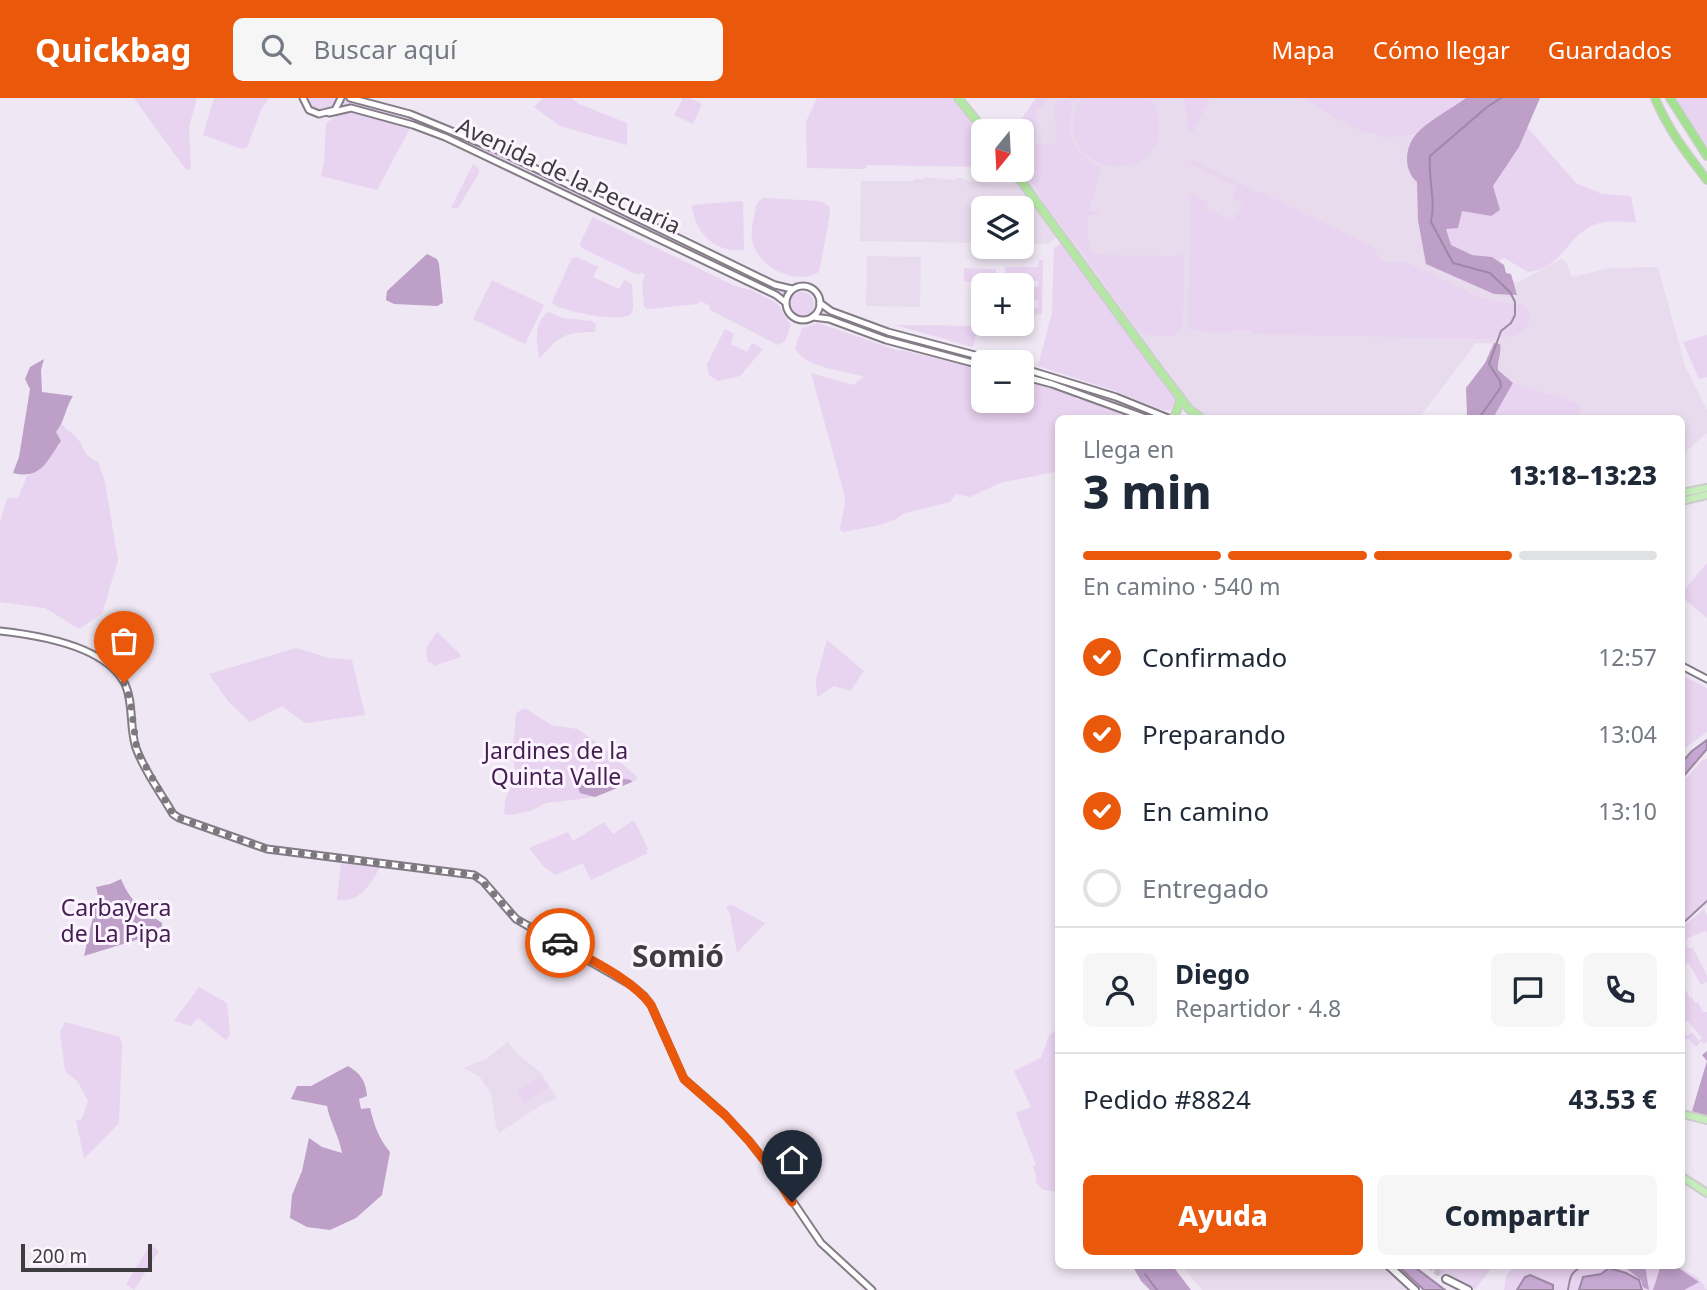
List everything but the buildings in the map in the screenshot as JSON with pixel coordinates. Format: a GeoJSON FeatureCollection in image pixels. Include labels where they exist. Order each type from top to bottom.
{"type":"FeatureCollection","features":[{"type":"Feature","properties":{"kind":"highway"},"geometry":{"type":"LineString","coordinates":[[958,98],[975,119]]}},
{"type":"Feature","properties":{"kind":"highway"},"geometry":{"type":"LineString","coordinates":[[1656,98],[1684,144],[1707,174]]}},
{"type":"Feature","properties":{"kind":"highway"},"geometry":{"type":"LineString","coordinates":[[1656,98],[1680,145],[1707,180]]}},
{"type":"Feature","properties":{"kind":"highway"},"geometry":{"type":"LineString","coordinates":[[1670,98],[1707,156]]}},
{"type":"Feature","properties":{"kind":"highway"},"geometry":{"type":"LineString","coordinates":[[1022,182],[1087,270],[1112,299],[1189,409],[1197,415]]}},
{"type":"Feature","properties":{"kind":"highway"},"geometry":{"type":"LineString","coordinates":[[1170,415],[1180,402],[1178,394]]}},
{"type":"Feature","properties":{"kind":"main road"},"geometry":{"type":"LineString","coordinates":[[1685,492],[1707,488]]}},
{"type":"Feature","properties":{"kind":"main road"},"geometry":{"type":"LineString","coordinates":[[1685,500],[1707,495]]}},
{"type":"Feature","properties":{"kind":"main road"},"geometry":{"type":"LineString","coordinates":[[1685,1115],[1707,1120]]}},
{"type":"Feature","properties":{"kind":"main road"},"geometry":{"type":"LineString","coordinates":[[1685,1179],[1707,1193]]}},
{"type":"Feature","properties":{"kind":"main road"},"geometry":{"type":"LineString","coordinates":[[1392,1269],[1415,1290]]}},
{"type":"Feature","properties":{"kind":"main road"},"geometry":{"type":"LineString","coordinates":[[1446,1279],[1468,1290]]}},
{"type":"Feature","properties":{"kind":"street"},"geometry":{"type":"LineString","coordinates":[[303,98],[312,112],[319,114],[329,113],[338,106],[341,98]]}},
{"type":"Feature","properties":{"kind":"street","name":"Avenida de la Pecuaria"},"geometry":{"type":"LineString","coordinates":[[350,98],[410,114],[486,145],[775,285],[792,289]]}},
{"type":"Feature","properties":{"kind":"street","name":"Avenida de la Pecuaria"},"geometry":{"type":"LineString","coordinates":[[329,113],[351,108],[438,134],[776,295],[785,302]]}},
{"type":"Feature","properties":{"kind":"street"},"geometry":{"type":"LineString","coordinates":[[971,354],[888,332],[831,312],[820,303],[816,292],[809,286],[792,289],[785,302],[787,310],[794,318],[830,319],[886,340],[971,363]]}},
{"type":"Feature","properties":{"kind":"street"},"geometry":{"type":"LineString","coordinates":[[813,317],[820,303]]}},
{"type":"Feature","properties":{"kind":"street"},"geometry":{"type":"LineString","coordinates":[[1034,372],[1166,415]]}},
{"type":"Feature","properties":{"kind":"street"},"geometry":{"type":"LineString","coordinates":[[1034,380],[1138,415]]}},
{"type":"Feature","properties":{"kind":"street"},"geometry":{"type":"LineString","coordinates":[[0,631],[55,641],[93,655],[116,672],[130,699],[137,751],[173,814],[179,818],[267,849],[474,875],[516,919],[631,985],[645,996],[651,1005],[684,1079],[725,1115],[749,1141],[821,1243],[872,1290]]}},
{"type":"Feature","properties":{"kind":"street"},"geometry":{"type":"LineString","coordinates":[[1685,668],[1707,679]]}},
{"type":"Feature","properties":{"kind":"shaded area"},"geometry":{"type":"Polygon","coordinates":[[[1036,98],[1302,98],[1372,135],[1395,138],[1417,132],[1430,204],[1471,213],[1495,275],[1517,283],[1561,259],[1566,262],[1572,277],[1611,268],[1658,267],[1685,366],[1707,410],[1707,433],[1685,452],[1685,415],[1580,415],[1579,404],[1504,380],[1490,367],[1498,344],[1476,343],[1421,415],[1197,415],[1189,409],[1105,290],[1022,182],[1034,182],[1034,119],[1021,119],[1036,98]]]}},
{"type":"Feature","properties":{"kind":"shaded area"},"geometry":{"type":"Polygon","coordinates":[[[964,178],[971,182],[1017,182],[1027,196],[971,196],[971,243],[860,241],[861,181],[964,178]]]}},
{"type":"Feature","properties":{"kind":"shaded area"},"geometry":{"type":"Polygon","coordinates":[[[1034,206],[1055,236],[1055,239],[1046,244],[1034,244],[1034,206]]]}},
{"type":"Feature","properties":{"kind":"shaded area"},"geometry":{"type":"Polygon","coordinates":[[[867,256],[921,257],[920,307],[866,306],[867,256]]]}},
{"type":"Feature","properties":{"kind":"shaded area"},"geometry":{"type":"Polygon","coordinates":[[[1707,740],[1707,749],[1685,775],[1685,759],[1707,740]]]}},
{"type":"Feature","properties":{"kind":"shaded area"},"geometry":{"type":"Polygon","coordinates":[[[509,1041],[520,1056],[541,1073],[557,1098],[541,1105],[499,1133],[491,1093],[479,1076],[463,1068],[486,1059],[509,1041]]]}},
{"type":"Feature","properties":{"kind":"shaded area"},"geometry":{"type":"Polygon","coordinates":[[[1184,1269],[1386,1269],[1409,1290],[1202,1290],[1184,1269]]]}},
{"type":"Feature","properties":{"kind":"shaded area"},"geometry":{"type":"Polygon","coordinates":[[[1401,1269],[1417,1269],[1445,1290],[1424,1290],[1401,1269]]]}},
{"type":"Feature","properties":{"kind":"shaded area"},"geometry":{"type":"Polygon","coordinates":[[[1608,1269],[1626,1273],[1639,1280],[1642,1290],[1579,1290],[1583,1277],[1601,1274],[1608,1269]]]}},
{"type":"Feature","properties":{"kind":"shaded area"},"geometry":{"type":"Polygon","coordinates":[[[1530,1275],[1553,1285],[1553,1290],[1517,1290],[1525,1277],[1530,1275]]]}},
{"type":"Feature","properties":{"kind":"green space"},"geometry":{"type":"Polygon","coordinates":[[[134,98],[197,98],[189,127],[191,169],[184,167],[134,98]]]}},
{"type":"Feature","properties":{"kind":"green space"},"geometry":{"type":"Polygon","coordinates":[[[214,98],[269,98],[262,108],[247,147],[242,149],[203,135],[214,98]]]}},
{"type":"Feature","properties":{"kind":"green space"},"geometry":{"type":"Polygon","coordinates":[[[303,98],[350,98],[435,123],[729,263],[792,289],[785,302],[432,132],[351,108],[325,114],[312,112],[303,98]]]}},
{"type":"Feature","properties":{"kind":"green space"},"geometry":{"type":"Polygon","coordinates":[[[543,98],[571,98],[579,104],[627,123],[627,145],[560,126],[534,107],[543,98]]]}},
{"type":"Feature","properties":{"kind":"green space"},"geometry":{"type":"Polygon","coordinates":[[[683,98],[702,104],[693,124],[674,115],[683,98]]]}},
{"type":"Feature","properties":{"kind":"green space"},"geometry":{"type":"Polygon","coordinates":[[[817,98],[952,98],[971,122],[971,167],[867,165],[865,169],[807,168],[806,122],[817,98]]]}},
{"type":"Feature","properties":{"kind":"green space"},"geometry":{"type":"Polygon","coordinates":[[[1036,98],[1049,98],[1040,109],[1036,109],[1036,143],[1056,144],[1055,102],[1076,99],[1069,104],[1073,107],[1070,117],[1071,135],[1085,157],[1101,168],[1089,211],[1098,212],[1098,215],[1087,215],[1089,249],[1097,255],[1177,256],[1178,252],[1184,252],[1183,327],[1178,333],[1173,336],[1147,335],[1134,325],[1046,205],[1030,182],[1034,182],[1034,119],[1021,119],[1036,98]]]}},
{"type":"Feature","properties":{"kind":"green space"},"geometry":{"type":"Polygon","coordinates":[[[1081,98],[1150,98],[1156,109],[1159,125],[1153,149],[1140,161],[1123,166],[1105,164],[1088,156],[1076,142],[1073,123],[1081,98]]]}},
{"type":"Feature","properties":{"kind":"green space"},"geometry":{"type":"Polygon","coordinates":[[[1184,98],[1210,98],[1193,132],[1189,130],[1184,98]]]}},
{"type":"Feature","properties":{"kind":"green space"},"geometry":{"type":"Polygon","coordinates":[[[1302,98],[1466,98],[1417,132],[1402,137],[1387,137],[1357,129],[1302,98]]]}},
{"type":"Feature","properties":{"kind":"green space"},"geometry":{"type":"Polygon","coordinates":[[[1466,98],[1540,98],[1519,147],[1493,186],[1500,210],[1491,216],[1462,211],[1458,228],[1446,229],[1451,245],[1472,255],[1492,257],[1504,265],[1506,273],[1511,274],[1517,295],[1494,294],[1426,264],[1418,220],[1417,182],[1407,164],[1408,149],[1419,131],[1466,98]]]}},
{"type":"Feature","properties":{"kind":"green space"},"geometry":{"type":"Polygon","coordinates":[[[1676,98],[1707,98],[1707,146],[1676,98]]]}},
{"type":"Feature","properties":{"kind":"green space"},"geometry":{"type":"Polygon","coordinates":[[[350,112],[410,128],[377,190],[321,176],[326,123],[342,113],[350,112]]]}},
{"type":"Feature","properties":{"kind":"green space"},"geometry":{"type":"Polygon","coordinates":[[[1527,127],[1576,183],[1602,194],[1631,196],[1636,222],[1596,224],[1578,235],[1550,264],[1528,272],[1504,258],[1499,261],[1492,257],[1472,255],[1451,245],[1445,228],[1458,228],[1462,211],[1491,216],[1493,186],[1519,147],[1527,127]]]}},
{"type":"Feature","properties":{"kind":"green space"},"geometry":{"type":"Polygon","coordinates":[[[1191,160],[1372,246],[1386,263],[1406,262],[1478,297],[1500,303],[1521,304],[1527,308],[1530,318],[1527,328],[1513,336],[1491,339],[1253,334],[1249,330],[1234,330],[1232,333],[1190,330],[1191,194],[1209,203],[1206,209],[1233,220],[1243,203],[1232,198],[1238,187],[1191,164],[1191,160]]]}},
{"type":"Feature","properties":{"kind":"green space"},"geometry":{"type":"Polygon","coordinates":[[[473,164],[479,169],[479,173],[458,208],[451,208],[473,164]]]}},
{"type":"Feature","properties":{"kind":"green space"},"geometry":{"type":"Polygon","coordinates":[[[763,198],[820,201],[829,206],[830,214],[819,272],[799,277],[788,275],[761,258],[755,249],[752,231],[756,206],[763,198]]]}},
{"type":"Feature","properties":{"kind":"green space"},"geometry":{"type":"Polygon","coordinates":[[[741,201],[744,250],[724,248],[708,239],[697,224],[692,205],[741,201]]]}},
{"type":"Feature","properties":{"kind":"green space"},"geometry":{"type":"Polygon","coordinates":[[[593,217],[735,286],[751,290],[777,303],[791,325],[785,341],[778,345],[710,310],[709,305],[700,301],[698,304],[647,309],[644,307],[642,284],[645,275],[638,275],[582,248],[580,243],[593,217]]]}},
{"type":"Feature","properties":{"kind":"green space"},"geometry":{"type":"Polygon","coordinates":[[[1061,244],[1177,401],[1170,410],[1162,410],[1115,391],[1038,366],[1052,313],[1054,248],[1061,244]]]}},
{"type":"Feature","properties":{"kind":"green space"},"geometry":{"type":"Polygon","coordinates":[[[427,254],[437,259],[439,264],[443,303],[437,306],[394,304],[386,300],[387,291],[427,254]]]}},
{"type":"Feature","properties":{"kind":"green space"},"geometry":{"type":"Polygon","coordinates":[[[577,257],[598,267],[593,277],[619,289],[624,280],[632,284],[631,314],[605,317],[554,305],[552,302],[572,258],[577,257]]]}},
{"type":"Feature","properties":{"kind":"green space"},"geometry":{"type":"Polygon","coordinates":[[[1039,260],[1043,260],[1042,314],[1034,315],[1038,300],[1034,300],[1034,287],[1038,287],[1039,281],[1034,281],[1034,273],[1005,273],[1005,267],[1038,267],[1039,260]]]}},
{"type":"Feature","properties":{"kind":"green space"},"geometry":{"type":"Polygon","coordinates":[[[964,268],[996,269],[996,273],[971,273],[971,282],[964,282],[964,268]]]}},
{"type":"Feature","properties":{"kind":"green space"},"geometry":{"type":"Polygon","coordinates":[[[492,280],[544,305],[525,344],[473,319],[492,280]]]}},
{"type":"Feature","properties":{"kind":"green space"},"geometry":{"type":"Polygon","coordinates":[[[802,292],[811,295],[814,304],[811,313],[802,316],[793,313],[790,304],[793,295],[802,292]]]}},
{"type":"Feature","properties":{"kind":"green space"},"geometry":{"type":"Polygon","coordinates":[[[820,303],[825,308],[888,332],[971,354],[971,363],[829,319],[813,317],[820,303]]]}},
{"type":"Feature","properties":{"kind":"green space"},"geometry":{"type":"Polygon","coordinates":[[[548,312],[563,318],[592,321],[596,325],[595,332],[569,334],[552,345],[539,359],[538,328],[548,312]]]}},
{"type":"Feature","properties":{"kind":"green space"},"geometry":{"type":"Polygon","coordinates":[[[818,323],[899,351],[971,367],[971,413],[1034,413],[1034,384],[1128,415],[1055,415],[1055,472],[1000,483],[970,497],[956,494],[950,502],[905,513],[880,525],[843,532],[840,529],[844,493],[811,373],[853,385],[864,377],[816,364],[800,355],[795,348],[802,328],[818,323]]]}},
{"type":"Feature","properties":{"kind":"green space"},"geometry":{"type":"Polygon","coordinates":[[[895,325],[971,326],[971,336],[976,336],[973,347],[895,325]]]}},
{"type":"Feature","properties":{"kind":"green space"},"geometry":{"type":"Polygon","coordinates":[[[725,329],[734,334],[731,344],[747,352],[752,343],[763,349],[740,376],[718,381],[709,375],[707,364],[725,329]]]}},
{"type":"Feature","properties":{"kind":"green space"},"geometry":{"type":"Polygon","coordinates":[[[1707,335],[1707,377],[1699,379],[1683,342],[1707,335]]]}},
{"type":"Feature","properties":{"kind":"green space"},"geometry":{"type":"Polygon","coordinates":[[[1494,343],[1500,344],[1498,370],[1513,383],[1495,415],[1467,415],[1466,388],[1485,363],[1494,343]]]}},
{"type":"Feature","properties":{"kind":"green space"},"geometry":{"type":"Polygon","coordinates":[[[44,359],[41,370],[42,392],[73,396],[56,432],[61,441],[42,468],[30,474],[13,473],[19,457],[30,389],[25,379],[30,367],[44,359]]]}},
{"type":"Feature","properties":{"kind":"green space"},"geometry":{"type":"Polygon","coordinates":[[[1034,371],[1160,415],[1137,415],[1034,380],[1034,371]]]}},
{"type":"Feature","properties":{"kind":"green space"},"geometry":{"type":"Polygon","coordinates":[[[1513,383],[1580,404],[1580,415],[1495,415],[1513,383]]]}},
{"type":"Feature","properties":{"kind":"green space"},"geometry":{"type":"Polygon","coordinates":[[[62,424],[79,440],[88,456],[98,462],[105,482],[118,560],[102,614],[79,629],[45,608],[0,602],[0,522],[7,498],[18,498],[27,476],[40,470],[60,442],[56,432],[62,424]]]}},
{"type":"Feature","properties":{"kind":"green space"},"geometry":{"type":"Polygon","coordinates":[[[1707,563],[1707,618],[1685,600],[1685,589],[1707,563]]]}},
{"type":"Feature","properties":{"kind":"green space"},"geometry":{"type":"Polygon","coordinates":[[[437,632],[460,657],[434,666],[428,662],[426,648],[437,632]]]}},
{"type":"Feature","properties":{"kind":"green space"},"geometry":{"type":"Polygon","coordinates":[[[827,640],[864,671],[850,691],[834,686],[817,697],[816,680],[827,640]]]}},
{"type":"Feature","properties":{"kind":"green space"},"geometry":{"type":"Polygon","coordinates":[[[296,648],[329,658],[352,660],[365,715],[305,723],[282,706],[250,722],[228,701],[209,674],[296,648]]]}},
{"type":"Feature","properties":{"kind":"green space"},"geometry":{"type":"Polygon","coordinates":[[[1685,677],[1707,688],[1707,732],[1685,748],[1685,677]]]}},
{"type":"Feature","properties":{"kind":"green space","name":"Jardines de la Quinta Valle"},"geometry":{"type":"Polygon","coordinates":[[[525,708],[551,725],[577,729],[602,746],[637,777],[636,780],[595,797],[546,803],[530,811],[504,814],[505,801],[515,772],[513,749],[516,713],[525,708]]]}},
{"type":"Feature","properties":{"kind":"green space"},"geometry":{"type":"Polygon","coordinates":[[[1707,759],[1707,901],[1685,921],[1685,780],[1702,760],[1707,759]]]}},
{"type":"Feature","properties":{"kind":"green space"},"geometry":{"type":"Polygon","coordinates":[[[595,774],[632,782],[595,797],[580,793],[577,785],[581,777],[595,774]]]}},
{"type":"Feature","properties":{"kind":"green space"},"geometry":{"type":"Polygon","coordinates":[[[634,820],[648,853],[591,880],[583,863],[556,875],[544,867],[529,848],[568,832],[573,841],[604,822],[613,834],[634,820]]]}},
{"type":"Feature","properties":{"kind":"green space"},"geometry":{"type":"Polygon","coordinates":[[[341,862],[381,866],[359,895],[337,900],[341,862]]]}},
{"type":"Feature","properties":{"kind":"green space","name":"Carbayera de La Pipa"},"geometry":{"type":"Polygon","coordinates":[[[121,879],[133,900],[162,923],[162,932],[84,956],[98,895],[96,887],[121,879]]]}},
{"type":"Feature","properties":{"kind":"green space"},"geometry":{"type":"Polygon","coordinates":[[[732,905],[765,923],[737,953],[726,906],[732,905]]]}},
{"type":"Feature","properties":{"kind":"green space"},"geometry":{"type":"Polygon","coordinates":[[[1704,909],[1707,916],[1707,933],[1705,931],[1688,938],[1686,943],[1688,948],[1693,948],[1707,976],[1707,982],[1701,985],[1689,963],[1685,964],[1685,925],[1704,909]]]}},
{"type":"Feature","properties":{"kind":"green space"},"geometry":{"type":"Polygon","coordinates":[[[199,987],[227,1003],[230,1034],[226,1040],[198,1018],[191,1026],[174,1021],[199,987]]]}},
{"type":"Feature","properties":{"kind":"green space"},"geometry":{"type":"Polygon","coordinates":[[[1685,989],[1695,1003],[1698,1002],[1703,1012],[1707,1012],[1707,1041],[1704,1044],[1701,1041],[1696,1047],[1689,1039],[1685,1039],[1685,1033],[1687,1036],[1692,1032],[1699,1041],[1702,1038],[1688,1021],[1685,1022],[1685,989]]]}},
{"type":"Feature","properties":{"kind":"green space"},"geometry":{"type":"Polygon","coordinates":[[[65,1022],[120,1037],[122,1046],[119,1123],[84,1159],[76,1120],[82,1119],[88,1101],[78,1082],[65,1071],[60,1032],[65,1022]]]}},
{"type":"Feature","properties":{"kind":"green space"},"geometry":{"type":"Polygon","coordinates":[[[1055,1031],[1055,1192],[1043,1190],[1036,1182],[1033,1166],[1036,1165],[1016,1113],[1031,1107],[1014,1071],[1041,1058],[1049,1035],[1055,1031]]]}},
{"type":"Feature","properties":{"kind":"green space"},"geometry":{"type":"Polygon","coordinates":[[[1707,1061],[1707,1116],[1692,1111],[1707,1061]]]}},
{"type":"Feature","properties":{"kind":"green space"},"geometry":{"type":"Polygon","coordinates":[[[348,1066],[364,1082],[367,1096],[359,1099],[361,1109],[370,1108],[377,1132],[390,1152],[382,1195],[356,1218],[330,1230],[307,1227],[290,1218],[292,1195],[302,1171],[309,1138],[322,1147],[342,1153],[327,1106],[291,1099],[297,1086],[311,1086],[348,1066]]]}},
{"type":"Feature","properties":{"kind":"green space"},"geometry":{"type":"Polygon","coordinates":[[[541,1077],[548,1088],[524,1102],[517,1091],[541,1077]]]}},
{"type":"Feature","properties":{"kind":"green space"},"geometry":{"type":"Polygon","coordinates":[[[150,1245],[159,1251],[134,1290],[126,1284],[150,1245]]]}},
{"type":"Feature","properties":{"kind":"green space"},"geometry":{"type":"Polygon","coordinates":[[[1134,1269],[1175,1269],[1191,1290],[1150,1290],[1134,1269]]]}},
{"type":"Feature","properties":{"kind":"green space"},"geometry":{"type":"Polygon","coordinates":[[[1430,1269],[1491,1269],[1475,1289],[1449,1275],[1445,1279],[1430,1269]]]}},
{"type":"Feature","properties":{"kind":"green space"},"geometry":{"type":"Polygon","coordinates":[[[1512,1269],[1683,1269],[1698,1278],[1707,1290],[1504,1290],[1506,1276],[1512,1269]]]}},
{"type":"Feature","properties":{"kind":"green space"},"geometry":{"type":"Polygon","coordinates":[[[1627,1269],[1646,1269],[1649,1290],[1643,1287],[1641,1280],[1627,1269]]]}},
{"type":"Feature","properties":{"kind":"green space"},"geometry":{"type":"Polygon","coordinates":[[[1660,1269],[1680,1269],[1699,1282],[1684,1290],[1653,1290],[1660,1269]]]}},
{"type":"Feature","properties":{"kind":"waterway"},"geometry":{"type":"LineString","coordinates":[[1481,415],[1501,387],[1489,364],[1501,331],[1511,323],[1515,315],[1515,302],[1510,292],[1490,273],[1453,263],[1431,222],[1433,206],[1430,156],[1501,98]]}},
{"type":"Feature","properties":{"kind":"waterway"},"geometry":{"type":"LineString","coordinates":[[1685,921],[1707,901]]}},
{"type":"Feature","properties":{"kind":"waterway"},"geometry":{"type":"LineString","coordinates":[[1568,1290],[1572,1275],[1578,1269]]}},
{"type":"Feature","properties":{"kind":"waterway"},"geometry":{"type":"LineString","coordinates":[[1145,1274],[1157,1290]]}},
{"type":"Feature","properties":{"kind":"tunnel"},"geometry":{"type":"LineString","coordinates":[[1433,1269],[1446,1279]]}},
{"type":"Feature","properties":{"kind":"way so far"},"geometry":{"type":"LineString","coordinates":[[124,683],[130,699],[137,751],[173,814],[179,818],[267,849],[474,875],[507,912],[560,943]]}},
{"type":"Feature","properties":{"kind":"district","name":"Somió"},"geometry":{"type":"Point","coordinates":[678,955]}},
{"type":"Feature","properties":{"kind":"route"},"geometry":{"type":"LineString","coordinates":[[560,943],[645,996],[684,1079],[725,1115],[749,1141],[792,1202]]}}]}
